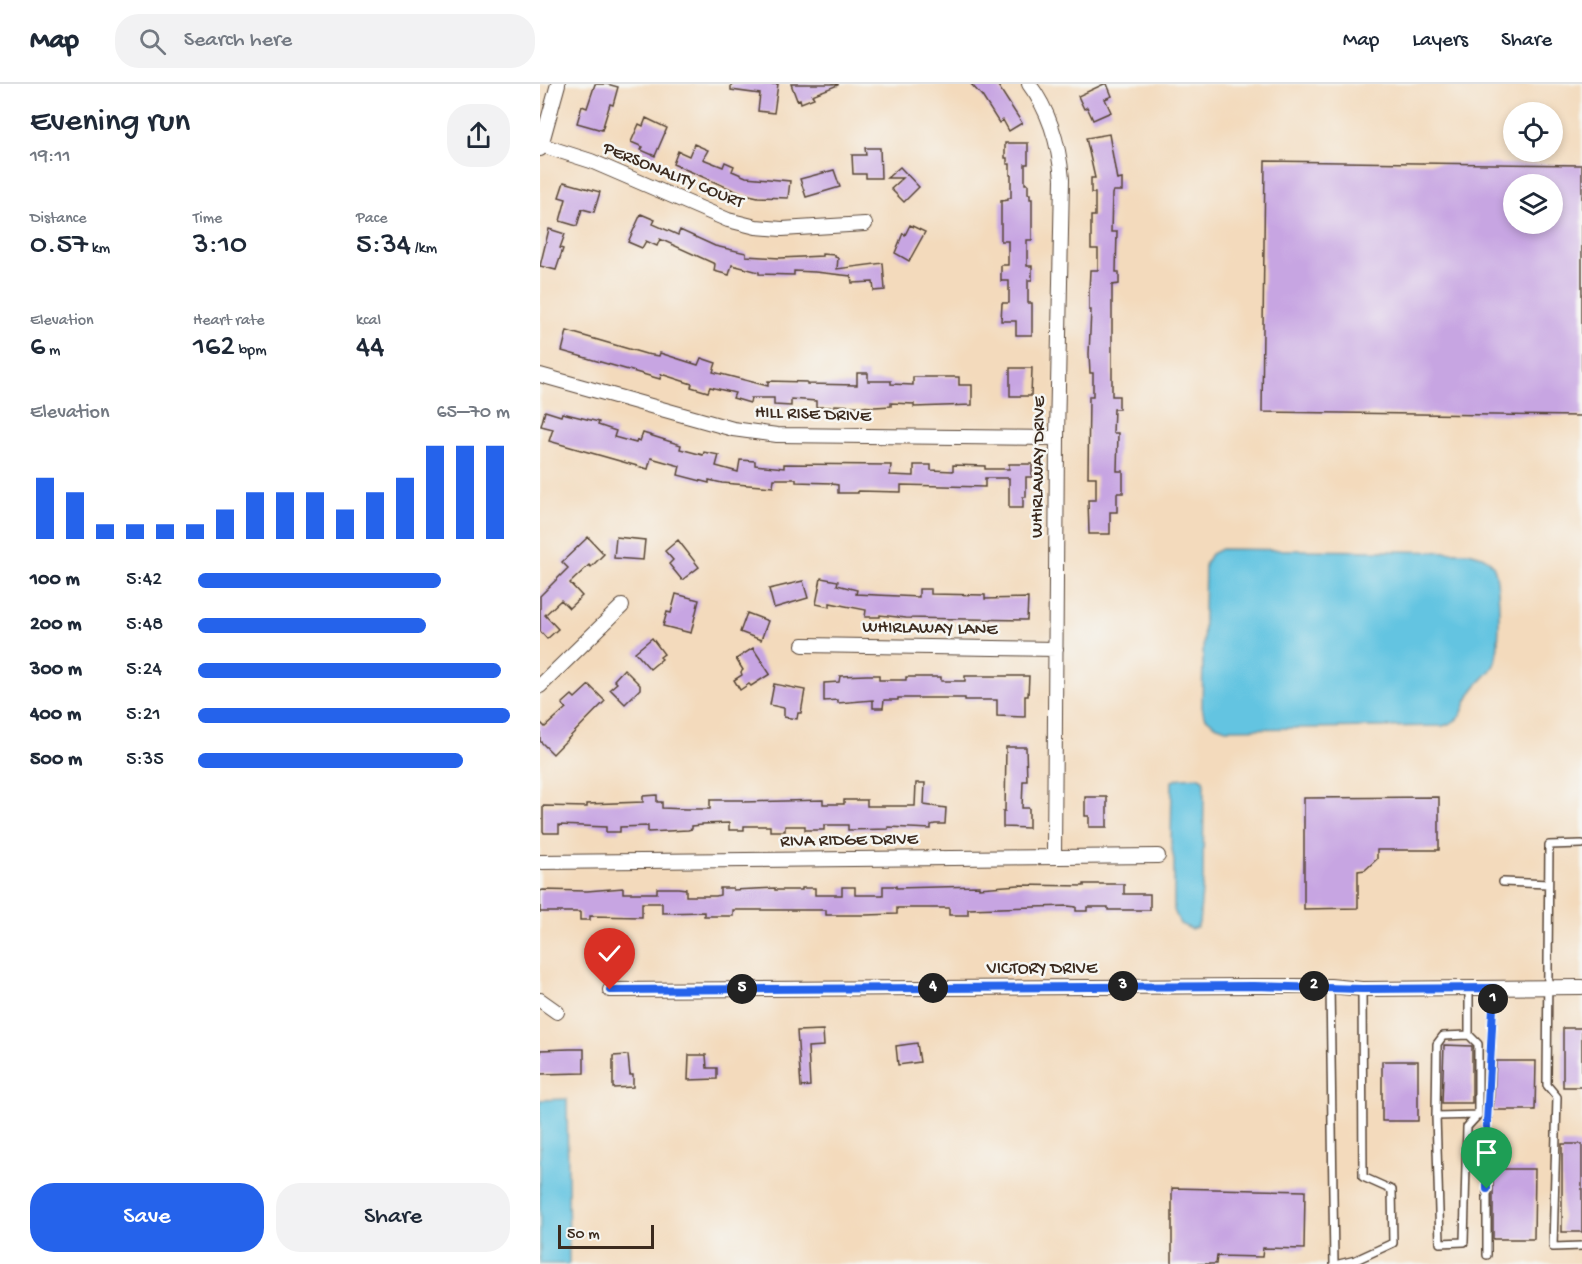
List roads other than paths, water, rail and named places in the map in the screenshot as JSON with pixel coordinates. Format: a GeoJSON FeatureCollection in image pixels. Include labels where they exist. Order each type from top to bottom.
{"type":"FeatureCollection","features":[{"type":"Feature","properties":{"kind":"street"},"geometry":{"type":"LineString","coordinates":[[541,147],[558,84]]}},
{"type":"Feature","properties":{"kind":"street","name":"WHIRLAWAY DRIVE"},"geometry":{"type":"LineString","coordinates":[[1029,84],[1046,110],[1061,161],[1054,857]]}},
{"type":"Feature","properties":{"kind":"street","name":"PERSONALITY COURT"},"geometry":{"type":"LineString","coordinates":[[541,147],[591,161],[728,220],[756,227],[782,229],[865,224]]}},
{"type":"Feature","properties":{"kind":"street","name":"HILL RISE DRIVE"},"geometry":{"type":"LineString","coordinates":[[540,375],[733,429],[777,435],[1057,438]]}},
{"type":"Feature","properties":{"kind":"street"},"geometry":{"type":"LineString","coordinates":[[540,686],[622,606]]}},
{"type":"Feature","properties":{"kind":"street","name":"WHIRLAWAY LANE"},"geometry":{"type":"LineString","coordinates":[[803,645],[1056,649]]}},
{"type":"Feature","properties":{"kind":"street","name":"RIVA RIDGE DRIVE"},"geometry":{"type":"LineString","coordinates":[[540,862],[1158,856]]}},
{"type":"Feature","properties":{"kind":"street","name":"VICTORY DRIVE"},"geometry":{"type":"LineString","coordinates":[[610,990],[1582,987]]}},
{"type":"Feature","properties":{"kind":"street"},"geometry":{"type":"LineString","coordinates":[[540,999],[557,1012]]}},
{"type":"Feature","properties":{"kind":"lane"},"geometry":{"type":"LineString","coordinates":[[1582,844],[1549,845],[1547,988],[1547,1085],[1557,1097],[1553,1247],[1582,1246]]}},
{"type":"Feature","properties":{"kind":"lane"},"geometry":{"type":"LineString","coordinates":[[1503,882],[1548,884]]}},
{"type":"Feature","properties":{"kind":"lane"},"geometry":{"type":"LineString","coordinates":[[1329,986],[1334,1264]]}},
{"type":"Feature","properties":{"kind":"lane"},"geometry":{"type":"LineString","coordinates":[[1468,1035],[1469,988]]}},
{"type":"Feature","properties":{"kind":"lane"},"geometry":{"type":"LineString","coordinates":[[1487,1255],[1487,1123],[1494,988]]}},
{"type":"Feature","properties":{"kind":"lane"},"geometry":{"type":"LineString","coordinates":[[1339,1264],[1356,1260],[1393,1243],[1392,1190],[1363,1177],[1362,989]]}},
{"type":"Feature","properties":{"kind":"lane"},"geometry":{"type":"LineString","coordinates":[[1468,1035],[1479,1044],[1478,1115],[1467,1127],[1464,1242],[1440,1243],[1436,1116],[1437,1044],[1443,1036],[1468,1035]]}},
{"type":"Feature","properties":{"kind":"lane"},"geometry":{"type":"LineString","coordinates":[[1436,1116],[1478,1115]]}},
{"type":"Feature","properties":{"kind":"water"},"geometry":{"type":"Polygon","coordinates":[[[1221,549],[1468,552],[1481,556],[1492,564],[1497,583],[1499,630],[1494,665],[1474,689],[1459,717],[1443,726],[1226,729],[1215,725],[1204,716],[1202,707],[1205,564],[1211,554],[1221,549]]]}},
{"type":"Feature","properties":{"kind":"water"},"geometry":{"type":"Polygon","coordinates":[[[1200,777],[1204,784],[1203,880],[1199,923],[1197,927],[1191,929],[1180,924],[1174,910],[1174,860],[1171,844],[1172,781],[1200,777]]]}},
{"type":"Feature","properties":{"kind":"water"},"geometry":{"type":"Polygon","coordinates":[[[567,1099],[569,1264],[540,1264],[540,1100],[567,1099]]]}}]}
